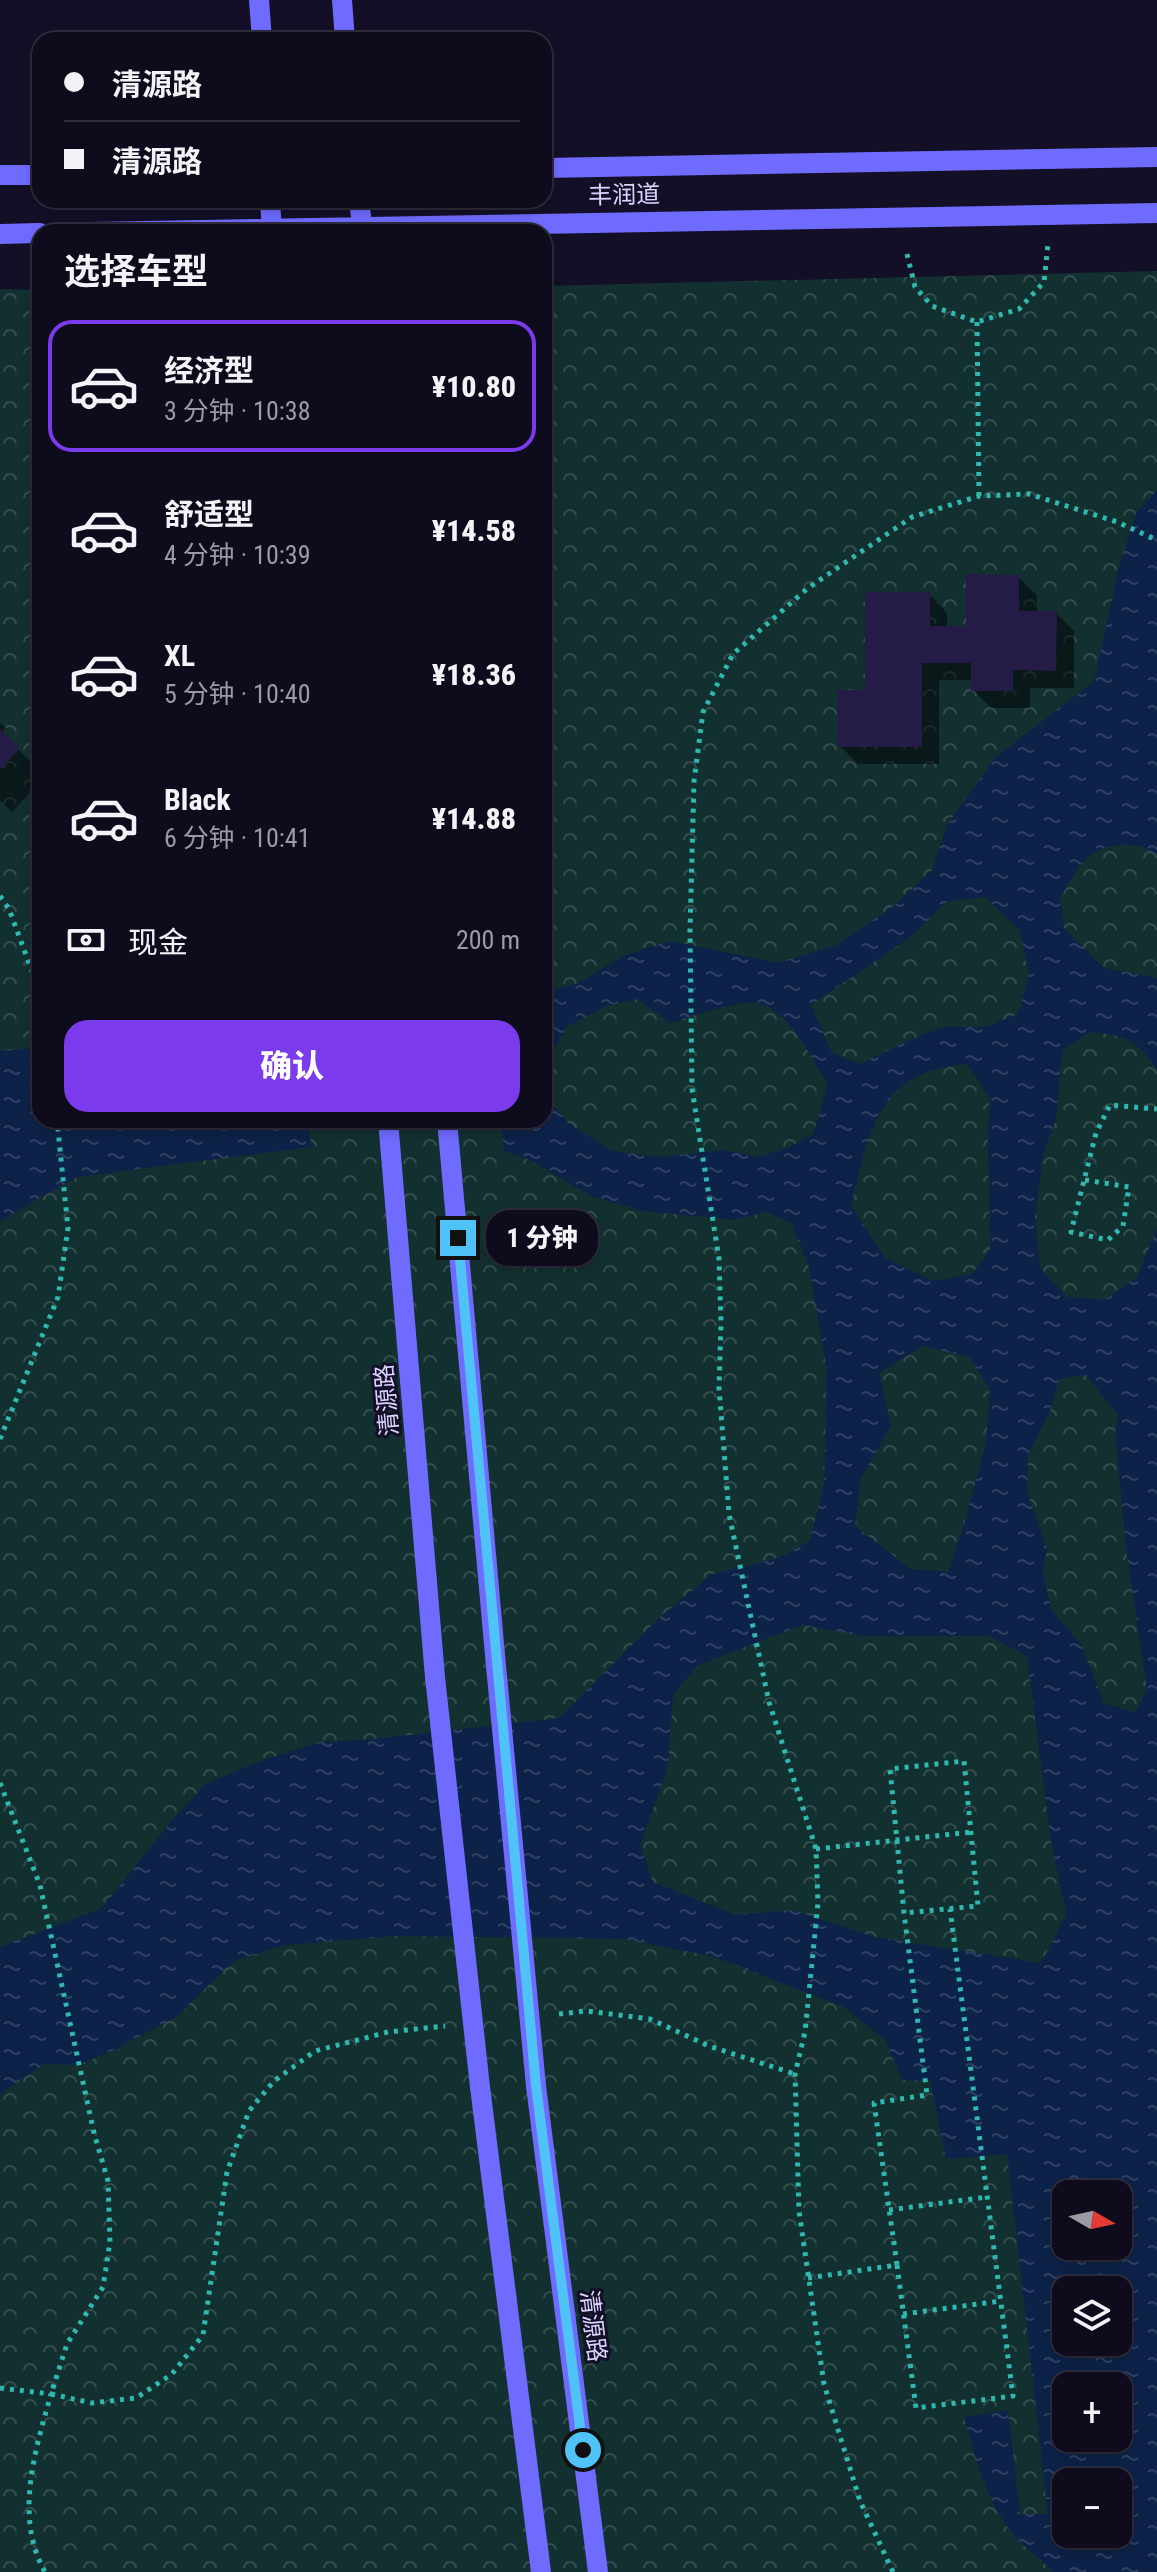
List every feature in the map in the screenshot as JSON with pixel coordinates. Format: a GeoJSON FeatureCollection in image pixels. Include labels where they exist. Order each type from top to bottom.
{"type":"FeatureCollection","features":[{"type":"Feature","properties":{"kind":"street"},"geometry":{"type":"LineString","coordinates":[[259,0],[261,32]]}},
{"type":"Feature","properties":{"kind":"street"},"geometry":{"type":"LineString","coordinates":[[342,0],[344,32]]}},
{"type":"Feature","properties":{"kind":"street","name":"丰润道"},"geometry":{"type":"LineString","coordinates":[[552,168],[1157,157]]}},
{"type":"Feature","properties":{"kind":"street"},"geometry":{"type":"LineString","coordinates":[[0,175],[32,175]]}},
{"type":"Feature","properties":{"kind":"street","name":"丰润道"},"geometry":{"type":"LineString","coordinates":[[552,225],[1157,213]]}},
{"type":"Feature","properties":{"kind":"street"},"geometry":{"type":"LineString","coordinates":[[0,234],[32,233]]}},
{"type":"Feature","properties":{"kind":"street","name":"清源路"},"geometry":{"type":"LineString","coordinates":[[389,1128],[435,1677],[480,2087],[541,2572]]}},
{"type":"Feature","properties":{"kind":"street","name":"清源路"},"geometry":{"type":"LineString","coordinates":[[448,1128],[536,2086],[598,2572]]}},
{"type":"Feature","properties":{"kind":"path"},"geometry":{"type":"LineString","coordinates":[[907,254],[915,287],[932,306],[977,322],[1019,309],[1044,282],[1051,214]]}},
{"type":"Feature","properties":{"kind":"path"},"geometry":{"type":"LineString","coordinates":[[977,322],[979,496]]}},
{"type":"Feature","properties":{"kind":"path"},"geometry":{"type":"LineString","coordinates":[[893,2572],[860,2501],[824,2384],[799,2211],[795,2074],[805,2032],[818,1903],[816,1849],[769,1702],[729,1514],[719,1388],[719,1259],[692,1089],[690,930],[694,781],[703,712],[733,654],[808,588],[912,517],[979,496],[1029,494],[1117,522],[1157,540]]}},
{"type":"Feature","properties":{"kind":"path"},"geometry":{"type":"LineString","coordinates":[[0,896],[9,909],[32,971]]}},
{"type":"Feature","properties":{"kind":"path"},"geometry":{"type":"LineString","coordinates":[[1085,1180],[1129,1187],[1123,1226],[1108,1240],[1071,1232],[1096,1133],[1110,1105],[1157,1109]]}},
{"type":"Feature","properties":{"kind":"path"},"geometry":{"type":"LineString","coordinates":[[0,1439],[58,1297],[68,1228],[58,1128]]}},
{"type":"Feature","properties":{"kind":"path"},"geometry":{"type":"LineString","coordinates":[[904,1913],[978,1906],[964,1761],[890,1769],[904,1913],[927,2095],[874,2103],[916,2408],[1013,2396],[950,1909]]}},
{"type":"Feature","properties":{"kind":"path"},"geometry":{"type":"LineString","coordinates":[[0,1783],[40,1885],[94,2133],[108,2181],[110,2242],[103,2287],[67,2344],[34,2452],[28,2506],[34,2552],[45,2572]]}},
{"type":"Feature","properties":{"kind":"path"},"geometry":{"type":"LineString","coordinates":[[816,1849],[971,1832]]}},
{"type":"Feature","properties":{"kind":"path"},"geometry":{"type":"LineString","coordinates":[[556,2014],[586,2011],[650,2019],[709,2046],[795,2074]]}},
{"type":"Feature","properties":{"kind":"path"},"geometry":{"type":"LineString","coordinates":[[0,2388],[92,2403],[136,2398],[172,2374],[203,2335],[227,2172],[249,2111],[274,2081],[315,2051],[388,2032],[449,2025]]}},
{"type":"Feature","properties":{"kind":"path"},"geometry":{"type":"LineString","coordinates":[[889,2210],[987,2196]]}},
{"type":"Feature","properties":{"kind":"path"},"geometry":{"type":"LineString","coordinates":[[808,2278],[897,2265]]}},
{"type":"Feature","properties":{"kind":"path"},"geometry":{"type":"LineString","coordinates":[[903,2314],[1001,2301]]}},
{"type":"Feature","properties":{"kind":"green space"},"geometry":{"type":"Polygon","coordinates":[[[1157,271],[1157,2572],[0,2572],[0,289],[32,290],[32,1128],[552,1128],[552,286],[1157,271]]]}},
{"type":"Feature","properties":{"kind":"water"},"geometry":{"type":"Polygon","coordinates":[[[1157,490],[1157,854],[1130,845],[1101,849],[1081,864],[1060,898],[1064,928],[1104,968],[1157,978],[1157,1070],[1137,1046],[1112,1035],[1090,1032],[1062,1051],[1056,1119],[1043,1155],[1035,1217],[1040,1268],[1067,1297],[1105,1300],[1137,1277],[1157,1229],[1157,2572],[1053,2572],[1016,2538],[997,2511],[964,2417],[1008,2410],[1020,2514],[1048,2514],[1007,2154],[946,2159],[930,2081],[902,2080],[885,2040],[844,2007],[711,1956],[623,1939],[397,1936],[285,1945],[234,1961],[176,2017],[116,2049],[78,2065],[44,2064],[0,2094],[0,1947],[102,1908],[205,1784],[320,1742],[559,1718],[659,1618],[712,1574],[778,1558],[810,1541],[824,1484],[827,1370],[809,1267],[791,1223],[766,1212],[734,1220],[642,1211],[591,1196],[532,1161],[504,1151],[502,1128],[552,1128],[552,1102],[568,1123],[611,1151],[662,1157],[725,1150],[758,1157],[788,1148],[813,1134],[828,1084],[792,1027],[772,1010],[761,1004],[742,1004],[670,1023],[638,999],[609,1005],[567,1026],[552,1053],[552,991],[578,983],[625,955],[670,941],[779,963],[836,945],[895,905],[932,870],[947,825],[995,758],[1094,681],[1120,563],[1136,513],[1157,490]],[[986,897],[946,902],[913,935],[811,1005],[832,1053],[861,1064],[942,1027],[986,1027],[1018,1014],[1029,975],[1020,931],[986,897]],[[967,1064],[937,1069],[913,1078],[895,1092],[872,1131],[851,1206],[885,1258],[933,1281],[972,1274],[990,1250],[990,1097],[967,1064]],[[923,1346],[879,1373],[891,1425],[861,1478],[855,1526],[911,1569],[948,1572],[986,1444],[990,1390],[970,1357],[923,1346]],[[1086,1375],[1059,1379],[1050,1411],[1028,1454],[1027,1491],[1047,1549],[1043,1573],[1052,1611],[1081,1644],[1104,1703],[1135,1713],[1147,1690],[1126,1548],[1115,1433],[1118,1415],[1086,1375]],[[803,1625],[698,1665],[673,1694],[668,1767],[640,1845],[653,1882],[736,1915],[792,1910],[875,1937],[1041,1963],[1066,1914],[1051,1841],[1027,1656],[989,1636],[863,1636],[803,1625]]]}},
{"type":"Feature","properties":{"kind":"water"},"geometry":{"type":"Polygon","coordinates":[[[32,1049],[32,1128],[309,1128],[311,1147],[77,1177],[0,1221],[0,1051],[32,1049]]]}},
{"type":"Feature","properties":{"kind":"building"},"geometry":{"type":"Polygon","coordinates":[[[966,574],[1019,575],[1019,611],[1057,611],[1056,671],[1013,670],[1013,691],[971,691],[971,663],[922,663],[922,747],[838,747],[838,690],[865,690],[865,592],[930,592],[930,626],[966,626],[966,574]]]}},
{"type":"Feature","properties":{"kind":"building"},"geometry":{"type":"Polygon","coordinates":[[[0,729],[20,748],[0,770],[0,729]]]}},
{"type":"Feature","properties":{"kind":"route"},"geometry":{"type":"LineString","coordinates":[[458,1238],[536,2086],[583,2450]]}}]}
